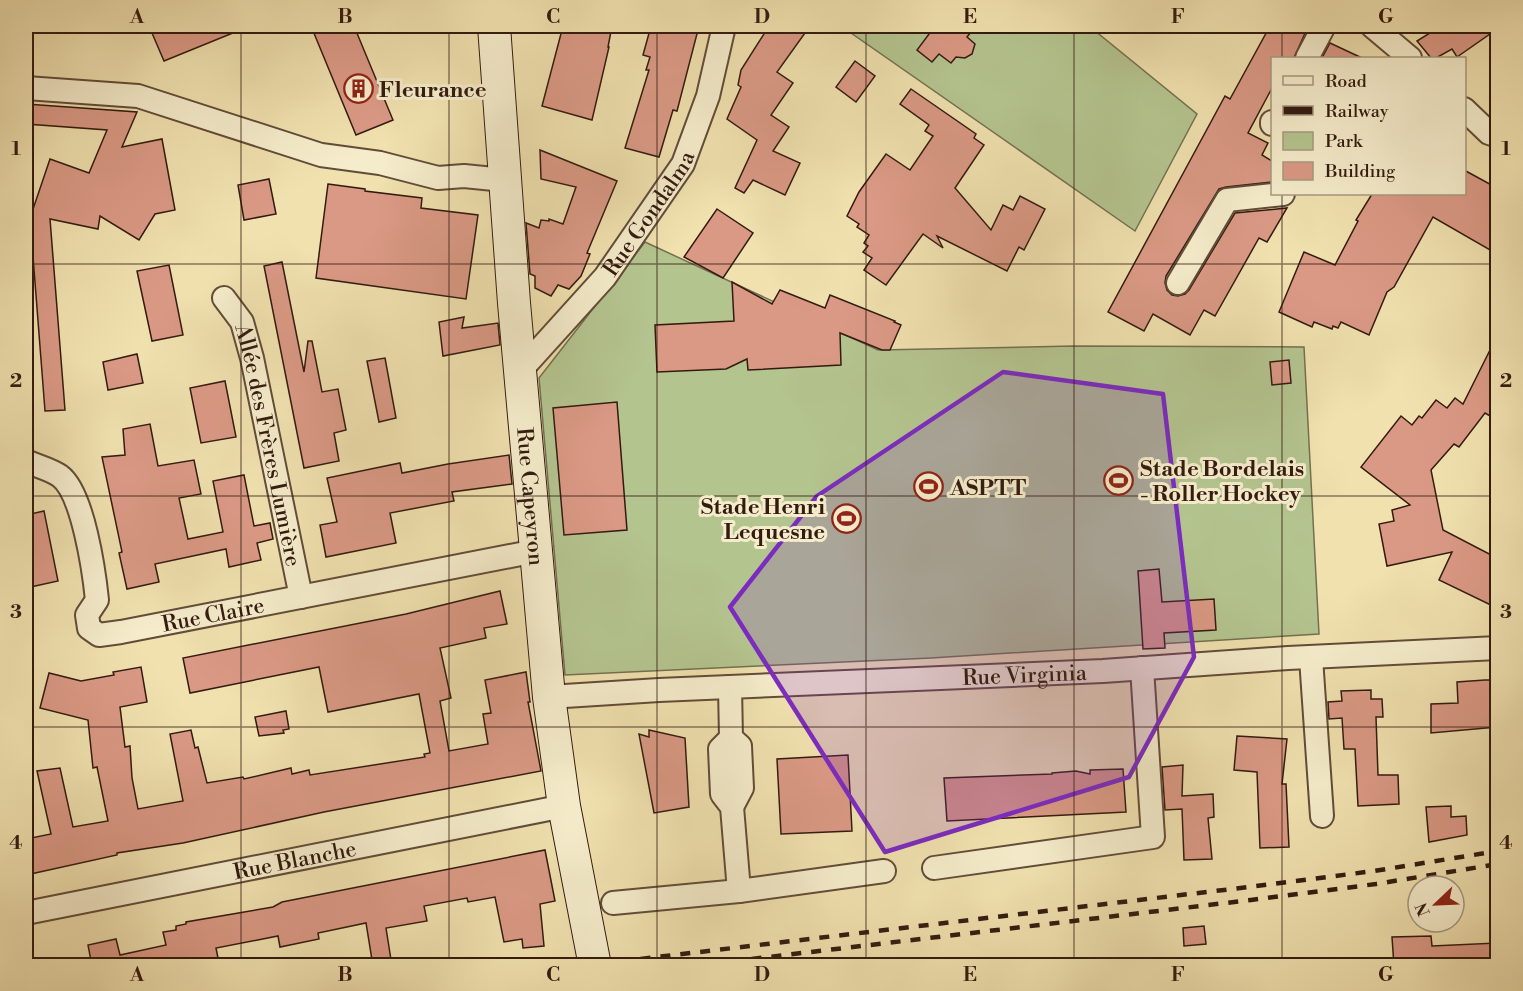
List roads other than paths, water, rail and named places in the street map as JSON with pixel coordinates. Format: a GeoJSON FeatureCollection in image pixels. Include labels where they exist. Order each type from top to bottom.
{"type":"FeatureCollection","features":[{"type":"Feature","properties":{"kind":"street","name":"Rue Capeyron"},"geometry":{"type":"LineString","coordinates":[[494,26],[504,180],[549,697],[564,806],[595,966]]}},
{"type":"Feature","properties":{"kind":"street","name":"Rue Gondalma"},"geometry":{"type":"LineString","coordinates":[[520,371],[605,277],[683,164],[708,96],[724,26]]}},
{"type":"Feature","properties":{"kind":"street"},"geometry":{"type":"LineString","coordinates":[[1308,57],[1324,26]]}},
{"type":"Feature","properties":{"kind":"street"},"geometry":{"type":"LineString","coordinates":[[1372,26],[1409,57]]}},
{"type":"Feature","properties":{"kind":"street"},"geometry":{"type":"LineString","coordinates":[[26,88],[138,96],[321,155],[380,163],[438,178],[465,176],[504,180]]}},
{"type":"Feature","properties":{"kind":"street"},"geometry":{"type":"LineString","coordinates":[[1466,111],[1489,133],[1497,136]]}},
{"type":"Feature","properties":{"kind":"street"},"geometry":{"type":"LineString","coordinates":[[1178,283],[1227,200],[1274,195]]}},
{"type":"Feature","properties":{"kind":"street","name":"Allée des Frères Lumière"},"geometry":{"type":"LineString","coordinates":[[224,298],[242,322],[252,358],[301,597]]}},
{"type":"Feature","properties":{"kind":"street","name":"Rue Claire"},"geometry":{"type":"LineString","coordinates":[[26,461],[60,476],[78,502],[94,573],[97,600],[87,615],[89,628],[99,635],[536,551]]}},
{"type":"Feature","properties":{"kind":"street","name":"Rue Virginia"},"geometry":{"type":"LineString","coordinates":[[549,697],[1497,648]]}},
{"type":"Feature","properties":{"kind":"street"},"geometry":{"type":"LineString","coordinates":[[1311,658],[1322,816]]}},
{"type":"Feature","properties":{"kind":"street"},"geometry":{"type":"LineString","coordinates":[[934,868],[1153,837],[1142,668]]}},
{"type":"Feature","properties":{"kind":"street"},"geometry":{"type":"LineString","coordinates":[[730,687],[731,738],[740,746],[742,788],[732,807],[739,891]]}},
{"type":"Feature","properties":{"kind":"street","name":"Rue Blanche"},"geometry":{"type":"LineString","coordinates":[[26,913],[564,806]]}},
{"type":"Feature","properties":{"kind":"street"},"geometry":{"type":"LineString","coordinates":[[613,903],[739,891],[884,871]]}},
{"type":"Feature","properties":{"kind":"railway"},"geometry":{"type":"LineString","coordinates":[[581,966],[1249,887],[1374,871],[1498,851]]}},
{"type":"Feature","properties":{"kind":"railway"},"geometry":{"type":"LineString","coordinates":[[692,966],[1251,900],[1376,884],[1498,864]]}},
{"type":"Feature","properties":{"kind":"place","name":"Fleurance"},"geometry":{"type":"Point","coordinates":[358,89]}},
{"type":"Feature","properties":{"kind":"place","name":"Stade Bordelais - Roller Hockey"},"geometry":{"type":"Point","coordinates":[1119,481]}},
{"type":"Feature","properties":{"kind":"place","name":"ASPTT"},"geometry":{"type":"Point","coordinates":[929,487]}},
{"type":"Feature","properties":{"kind":"place","name":"Stade Henri Lequesne"},"geometry":{"type":"Point","coordinates":[846,519]}}]}
